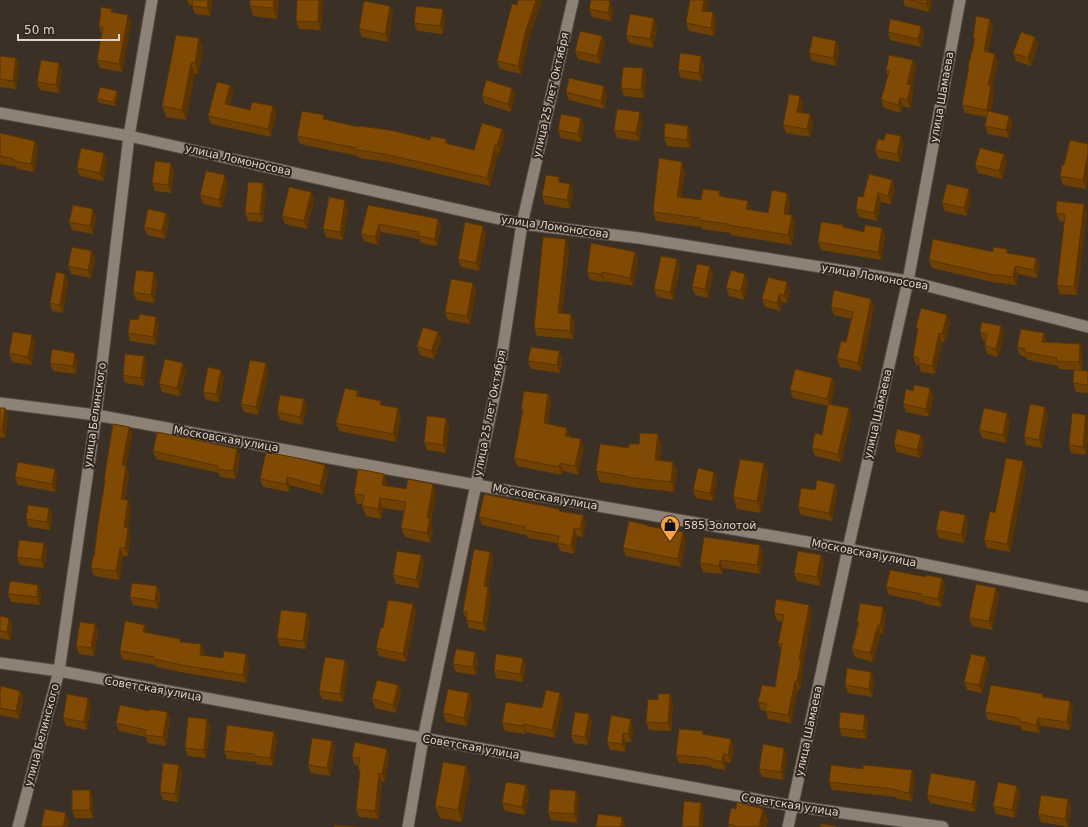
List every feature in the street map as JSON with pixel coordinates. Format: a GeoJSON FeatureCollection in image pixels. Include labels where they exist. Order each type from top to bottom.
{"type":"FeatureCollection","features":[{"type":"Feature","properties":{"kind":"street","name":"улица Белинского"},"geometry":{"type":"LineString","coordinates":[[18,827],[59,671],[96,415],[129,136],[152,0]]}},
{"type":"Feature","properties":{"kind":"street","name":"улица 25 лет Октября"},"geometry":{"type":"LineString","coordinates":[[408,827],[423,738],[499,374],[522,224],[573,0]]}},
{"type":"Feature","properties":{"kind":"street","name":"улица Шамаева"},"geometry":{"type":"LineString","coordinates":[[788,827],[908,282],[960,0]]}},
{"type":"Feature","properties":{"kind":"street","name":"улица Ломоносова"},"geometry":{"type":"LineString","coordinates":[[0,113],[129,136],[522,224],[639,238],[908,282],[1088,327]]}},
{"type":"Feature","properties":{"kind":"street","name":"Московская улица"},"geometry":{"type":"LineString","coordinates":[[0,403],[96,415],[476,485],[848,549],[1088,597]]}},
{"type":"Feature","properties":{"kind":"street","name":"Советская улица"},"geometry":{"type":"LineString","coordinates":[[0,663],[59,671],[792,806],[943,827]]}},
{"type":"Feature","properties":{"kind":"building"},"geometry":{"type":"Polygon","coordinates":[[[193,0],[208,0],[207,8],[192,6],[193,0]]]}},
{"type":"Feature","properties":{"kind":"building"},"geometry":{"type":"Polygon","coordinates":[[[250,0],[274,0],[273,8],[250,6],[250,0]]]}},
{"type":"Feature","properties":{"kind":"building"},"geometry":{"type":"Polygon","coordinates":[[[297,0],[319,0],[318,22],[296,21],[297,0]]]}},
{"type":"Feature","properties":{"kind":"building"},"geometry":{"type":"Polygon","coordinates":[[[518,0],[536,0],[526,30],[518,66],[497,61],[512,4],[517,5],[518,0]]]}},
{"type":"Feature","properties":{"kind":"building"},"geometry":{"type":"Polygon","coordinates":[[[591,0],[610,1],[608,13],[589,9],[591,0]]]}},
{"type":"Feature","properties":{"kind":"building"},"geometry":{"type":"Polygon","coordinates":[[[690,0],[704,0],[702,11],[713,12],[711,28],[686,23],[690,0]]]}},
{"type":"Feature","properties":{"kind":"building"},"geometry":{"type":"Polygon","coordinates":[[[911,0],[927,0],[926,4],[911,0]]]}},
{"type":"Feature","properties":{"kind":"building"},"geometry":{"type":"Polygon","coordinates":[[[364,1],[390,6],[385,34],[359,29],[364,1]]]}},
{"type":"Feature","properties":{"kind":"building"},"geometry":{"type":"Polygon","coordinates":[[[416,6],[443,9],[440,26],[414,23],[416,6]]]}},
{"type":"Feature","properties":{"kind":"building"},"geometry":{"type":"Polygon","coordinates":[[[101,7],[112,9],[111,12],[128,15],[119,64],[97,60],[103,27],[99,27],[101,7]]]}},
{"type":"Feature","properties":{"kind":"building"},"geometry":{"type":"Polygon","coordinates":[[[630,14],[654,18],[650,39],[626,35],[630,14]]]}},
{"type":"Feature","properties":{"kind":"building"},"geometry":{"type":"Polygon","coordinates":[[[976,16],[990,19],[984,51],[995,54],[988,85],[991,85],[987,110],[962,105],[968,66],[975,39],[973,38],[976,16]]]}},
{"type":"Feature","properties":{"kind":"building"},"geometry":{"type":"Polygon","coordinates":[[[890,19],[921,26],[918,39],[888,32],[890,19]]]}},
{"type":"Feature","properties":{"kind":"building"},"geometry":{"type":"Polygon","coordinates":[[[580,31],[602,36],[597,56],[575,51],[580,31]]]}},
{"type":"Feature","properties":{"kind":"building"},"geometry":{"type":"Polygon","coordinates":[[[1021,32],[1035,37],[1028,58],[1013,53],[1021,32]]]}},
{"type":"Feature","properties":{"kind":"building"},"geometry":{"type":"Polygon","coordinates":[[[176,35],[199,38],[195,63],[191,63],[182,110],[162,106],[176,35]]]}},
{"type":"Feature","properties":{"kind":"building"},"geometry":{"type":"Polygon","coordinates":[[[813,36],[836,41],[833,58],[809,53],[813,36]]]}},
{"type":"Feature","properties":{"kind":"building"},"geometry":{"type":"Polygon","coordinates":[[[680,53],[701,56],[699,73],[678,70],[680,53]]]}},
{"type":"Feature","properties":{"kind":"building"},"geometry":{"type":"Polygon","coordinates":[[[889,55],[913,60],[907,84],[911,85],[907,100],[900,98],[898,105],[881,100],[889,71],[886,71],[889,55]]]}},
{"type":"Feature","properties":{"kind":"building"},"geometry":{"type":"Polygon","coordinates":[[[0,56],[16,58],[13,81],[0,79],[0,56]]]}},
{"type":"Feature","properties":{"kind":"building"},"geometry":{"type":"Polygon","coordinates":[[[41,60],[59,63],[56,85],[37,82],[41,60]]]}},
{"type":"Feature","properties":{"kind":"building"},"geometry":{"type":"Polygon","coordinates":[[[623,67],[643,68],[641,90],[621,88],[623,67]]]}},
{"type":"Feature","properties":{"kind":"building"},"geometry":{"type":"Polygon","coordinates":[[[569,78],[604,86],[601,101],[566,92],[569,78]]]}},
{"type":"Feature","properties":{"kind":"building"},"geometry":{"type":"Polygon","coordinates":[[[486,80],[512,88],[508,104],[482,96],[486,80]]]}},
{"type":"Feature","properties":{"kind":"building"},"geometry":{"type":"Polygon","coordinates":[[[217,82],[230,85],[225,104],[250,110],[252,102],[273,106],[268,129],[208,116],[217,82]]]}},
{"type":"Feature","properties":{"kind":"building"},"geometry":{"type":"Polygon","coordinates":[[[100,87],[117,91],[114,102],[97,99],[100,87]]]}},
{"type":"Feature","properties":{"kind":"building"},"geometry":{"type":"Polygon","coordinates":[[[789,94],[800,96],[797,112],[810,114],[807,129],[783,125],[789,94]]]}},
{"type":"Feature","properties":{"kind":"building"},"geometry":{"type":"Polygon","coordinates":[[[617,109],[640,112],[636,133],[614,130],[617,109]]]}},
{"type":"Feature","properties":{"kind":"building"},"geometry":{"type":"Polygon","coordinates":[[[302,111],[324,115],[323,119],[359,127],[395,131],[430,140],[431,136],[446,139],[445,143],[474,150],[482,123],[502,129],[497,145],[495,145],[487,178],[385,154],[356,150],[356,148],[297,136],[302,111]]]}},
{"type":"Feature","properties":{"kind":"building"},"geometry":{"type":"Polygon","coordinates":[[[988,111],[1009,116],[1006,130],[985,126],[988,111]]]}},
{"type":"Feature","properties":{"kind":"building"},"geometry":{"type":"Polygon","coordinates":[[[561,114],[581,118],[578,134],[558,130],[561,114]]]}},
{"type":"Feature","properties":{"kind":"building"},"geometry":{"type":"Polygon","coordinates":[[[665,123],[688,126],[687,140],[664,137],[665,123]]]}},
{"type":"Feature","properties":{"kind":"building"},"geometry":{"type":"Polygon","coordinates":[[[0,133],[35,141],[31,164],[14,161],[14,159],[0,156],[0,133]]]}},
{"type":"Feature","properties":{"kind":"building"},"geometry":{"type":"Polygon","coordinates":[[[886,133],[901,136],[897,154],[875,150],[878,139],[884,140],[886,133]]]}},
{"type":"Feature","properties":{"kind":"building"},"geometry":{"type":"Polygon","coordinates":[[[1070,140],[1088,144],[1083,180],[1060,176],[1070,140]]]}},
{"type":"Feature","properties":{"kind":"building"},"geometry":{"type":"Polygon","coordinates":[[[81,148],[104,153],[100,173],[77,168],[81,148]]]}},
{"type":"Feature","properties":{"kind":"building"},"geometry":{"type":"Polygon","coordinates":[[[980,148],[1004,154],[999,171],[975,165],[980,148]]]}},
{"type":"Feature","properties":{"kind":"building"},"geometry":{"type":"Polygon","coordinates":[[[659,158],[682,162],[677,197],[701,200],[703,189],[719,191],[719,196],[748,201],[746,209],[768,213],[772,190],[787,193],[784,214],[792,215],[788,235],[698,220],[699,218],[653,212],[659,158]]]}},
{"type":"Feature","properties":{"kind":"building"},"geometry":{"type":"Polygon","coordinates":[[[155,161],[171,163],[168,185],[152,183],[155,161]]]}},
{"type":"Feature","properties":{"kind":"building"},"geometry":{"type":"Polygon","coordinates":[[[206,171],[225,175],[219,200],[200,195],[206,171]]]}},
{"type":"Feature","properties":{"kind":"building"},"geometry":{"type":"Polygon","coordinates":[[[869,174],[892,180],[888,196],[878,193],[874,213],[856,209],[858,196],[863,197],[869,174]]]}},
{"type":"Feature","properties":{"kind":"building"},"geometry":{"type":"Polygon","coordinates":[[[546,175],[559,177],[558,182],[570,184],[567,200],[542,196],[546,175]]]}},
{"type":"Feature","properties":{"kind":"building"},"geometry":{"type":"Polygon","coordinates":[[[248,182],[263,183],[260,214],[245,213],[248,182]]]}},
{"type":"Feature","properties":{"kind":"building"},"geometry":{"type":"Polygon","coordinates":[[[947,184],[969,189],[964,208],[942,203],[947,184]]]}},
{"type":"Feature","properties":{"kind":"building"},"geometry":{"type":"Polygon","coordinates":[[[289,187],[311,192],[304,221],[282,216],[289,187]]]}},
{"type":"Feature","properties":{"kind":"building"},"geometry":{"type":"Polygon","coordinates":[[[329,197],[345,200],[340,232],[323,229],[329,197]]]}},
{"type":"Feature","properties":{"kind":"building"},"geometry":{"type":"Polygon","coordinates":[[[1057,201],[1084,204],[1074,287],[1057,285],[1065,215],[1056,213],[1057,201]]]}},
{"type":"Feature","properties":{"kind":"building"},"geometry":{"type":"Polygon","coordinates":[[[73,205],[93,209],[90,226],[69,222],[73,205]]]}},
{"type":"Feature","properties":{"kind":"building"},"geometry":{"type":"Polygon","coordinates":[[[368,205],[438,219],[435,239],[418,236],[419,232],[379,224],[375,237],[361,234],[368,205]]]}},
{"type":"Feature","properties":{"kind":"building"},"geometry":{"type":"Polygon","coordinates":[[[148,209],[166,213],[162,231],[144,227],[148,209]]]}},
{"type":"Feature","properties":{"kind":"building"},"geometry":{"type":"Polygon","coordinates":[[[465,222],[483,226],[476,263],[458,259],[465,222]]]}},
{"type":"Feature","properties":{"kind":"building"},"geometry":{"type":"Polygon","coordinates":[[[821,222],[843,225],[843,227],[864,232],[865,225],[882,228],[878,252],[818,242],[821,222]]]}},
{"type":"Feature","properties":{"kind":"building"},"geometry":{"type":"Polygon","coordinates":[[[543,237],[566,239],[558,313],[571,314],[570,331],[534,328],[543,237]]]}},
{"type":"Feature","properties":{"kind":"building"},"geometry":{"type":"Polygon","coordinates":[[[933,239],[993,252],[993,247],[1007,249],[1007,253],[1036,258],[1034,270],[1015,266],[1013,277],[989,274],[929,260],[933,239]]]}},
{"type":"Feature","properties":{"kind":"building"},"geometry":{"type":"Polygon","coordinates":[[[591,243],[635,252],[630,278],[602,272],[601,274],[587,272],[591,243]]]}},
{"type":"Feature","properties":{"kind":"building"},"geometry":{"type":"Polygon","coordinates":[[[72,247],[92,251],[88,270],[68,266],[72,247]]]}},
{"type":"Feature","properties":{"kind":"building"},"geometry":{"type":"Polygon","coordinates":[[[661,256],[677,259],[670,292],[654,289],[661,256]]]}},
{"type":"Feature","properties":{"kind":"building"},"geometry":{"type":"Polygon","coordinates":[[[697,264],[710,266],[705,289],[692,287],[697,264]]]}},
{"type":"Feature","properties":{"kind":"building"},"geometry":{"type":"Polygon","coordinates":[[[136,270],[154,272],[151,295],[133,292],[136,270]]]}},
{"type":"Feature","properties":{"kind":"building"},"geometry":{"type":"Polygon","coordinates":[[[731,270],[745,274],[741,291],[726,288],[731,270]]]}},
{"type":"Feature","properties":{"kind":"building"},"geometry":{"type":"Polygon","coordinates":[[[56,272],[65,274],[60,305],[50,303],[56,272]]]}},
{"type":"Feature","properties":{"kind":"building"},"geometry":{"type":"Polygon","coordinates":[[[768,277],[787,282],[784,295],[779,294],[777,303],[762,299],[768,277]]]}},
{"type":"Feature","properties":{"kind":"building"},"geometry":{"type":"Polygon","coordinates":[[[451,279],[473,283],[467,316],[445,312],[451,279]]]}},
{"type":"Feature","properties":{"kind":"building"},"geometry":{"type":"Polygon","coordinates":[[[834,290],[871,299],[858,363],[837,358],[841,341],[846,342],[853,312],[831,307],[834,290]]]}},
{"type":"Feature","properties":{"kind":"building"},"geometry":{"type":"Polygon","coordinates":[[[921,308],[947,315],[942,334],[939,333],[932,366],[918,363],[919,358],[913,356],[918,328],[916,327],[921,308]]]}},
{"type":"Feature","properties":{"kind":"building"},"geometry":{"type":"Polygon","coordinates":[[[140,314],[156,317],[153,337],[128,333],[130,319],[138,320],[140,314]]]}},
{"type":"Feature","properties":{"kind":"building"},"geometry":{"type":"Polygon","coordinates":[[[982,322],[1001,326],[996,349],[985,346],[987,334],[980,332],[982,322]]]}},
{"type":"Feature","properties":{"kind":"building"},"geometry":{"type":"Polygon","coordinates":[[[423,327],[438,332],[431,351],[417,346],[423,327]]]}},
{"type":"Feature","properties":{"kind":"building"},"geometry":{"type":"Polygon","coordinates":[[[1021,329],[1044,333],[1042,342],[1080,344],[1079,362],[1056,361],[1057,358],[1025,352],[1025,349],[1017,347],[1021,329]]]}},
{"type":"Feature","properties":{"kind":"building"},"geometry":{"type":"Polygon","coordinates":[[[13,332],[32,335],[28,357],[9,353],[13,332]]]}},
{"type":"Feature","properties":{"kind":"building"},"geometry":{"type":"Polygon","coordinates":[[[531,347],[559,351],[557,365],[528,361],[531,347]]]}},
{"type":"Feature","properties":{"kind":"building"},"geometry":{"type":"Polygon","coordinates":[[[52,349],[75,353],[73,366],[50,363],[52,349]]]}},
{"type":"Feature","properties":{"kind":"building"},"geometry":{"type":"Polygon","coordinates":[[[125,354],[144,356],[141,378],[123,375],[125,354]]]}},
{"type":"Feature","properties":{"kind":"building"},"geometry":{"type":"Polygon","coordinates":[[[165,359],[183,363],[177,388],[159,384],[165,359]]]}},
{"type":"Feature","properties":{"kind":"building"},"geometry":{"type":"Polygon","coordinates":[[[250,360],[266,363],[256,407],[241,404],[250,360]]]}},
{"type":"Feature","properties":{"kind":"building"},"geometry":{"type":"Polygon","coordinates":[[[208,367],[221,370],[216,394],[203,392],[208,367]]]}},
{"type":"Feature","properties":{"kind":"building"},"geometry":{"type":"Polygon","coordinates":[[[795,369],[832,378],[827,399],[790,390],[795,369]]]}},
{"type":"Feature","properties":{"kind":"building"},"geometry":{"type":"Polygon","coordinates":[[[1074,370],[1088,371],[1088,385],[1073,383],[1074,370]]]}},
{"type":"Feature","properties":{"kind":"building"},"geometry":{"type":"Polygon","coordinates":[[[914,385],[930,388],[926,409],[903,404],[906,389],[913,391],[914,385]]]}},
{"type":"Feature","properties":{"kind":"building"},"geometry":{"type":"Polygon","coordinates":[[[345,388],[358,391],[356,396],[381,401],[380,405],[398,408],[393,434],[336,423],[345,388]]]}},
{"type":"Feature","properties":{"kind":"building"},"geometry":{"type":"Polygon","coordinates":[[[524,391],[548,394],[544,423],[567,428],[565,436],[581,439],[575,466],[560,463],[559,467],[514,458],[523,409],[521,409],[524,391]]]}},
{"type":"Feature","properties":{"kind":"building"},"geometry":{"type":"Polygon","coordinates":[[[280,395],[304,399],[300,417],[277,412],[280,395]]]}},
{"type":"Feature","properties":{"kind":"building"},"geometry":{"type":"Polygon","coordinates":[[[828,404],[849,408],[838,454],[812,448],[815,433],[822,435],[828,404]]]}},
{"type":"Feature","properties":{"kind":"building"},"geometry":{"type":"Polygon","coordinates":[[[1030,404],[1045,407],[1039,440],[1024,437],[1030,404]]]}},
{"type":"Feature","properties":{"kind":"building"},"geometry":{"type":"Polygon","coordinates":[[[0,408],[5,408],[2,430],[0,430],[0,408]]]}},
{"type":"Feature","properties":{"kind":"building"},"geometry":{"type":"Polygon","coordinates":[[[984,408],[1007,413],[1003,435],[979,430],[984,408]]]}},
{"type":"Feature","properties":{"kind":"building"},"geometry":{"type":"Polygon","coordinates":[[[1072,413],[1086,415],[1083,447],[1069,445],[1072,413]]]}},
{"type":"Feature","properties":{"kind":"building"},"geometry":{"type":"Polygon","coordinates":[[[427,416],[446,418],[443,445],[424,442],[427,416]]]}},
{"type":"Feature","properties":{"kind":"building"},"geometry":{"type":"Polygon","coordinates":[[[113,424],[129,427],[122,465],[126,466],[121,499],[128,500],[124,527],[128,528],[125,548],[120,548],[116,571],[91,568],[113,424]]]}},
{"type":"Feature","properties":{"kind":"building"},"geometry":{"type":"Polygon","coordinates":[[[897,429],[921,435],[917,450],[894,444],[897,429]]]}},
{"type":"Feature","properties":{"kind":"building"},"geometry":{"type":"Polygon","coordinates":[[[157,432],[237,449],[233,471],[217,469],[218,466],[153,451],[157,432]]]}},
{"type":"Feature","properties":{"kind":"building"},"geometry":{"type":"Polygon","coordinates":[[[640,433],[658,434],[655,460],[673,462],[671,482],[626,477],[596,471],[600,444],[629,448],[629,444],[639,444],[640,433]]]}},
{"type":"Feature","properties":{"kind":"building"},"geometry":{"type":"Polygon","coordinates":[[[266,452],[325,465],[320,486],[287,477],[286,484],[260,479],[266,452]]]}},
{"type":"Feature","properties":{"kind":"building"},"geometry":{"type":"Polygon","coordinates":[[[1006,458],[1023,461],[1007,544],[984,540],[990,511],[995,513],[1006,458]]]}},
{"type":"Feature","properties":{"kind":"building"},"geometry":{"type":"Polygon","coordinates":[[[740,459],[764,463],[757,501],[733,497],[740,459]]]}},
{"type":"Feature","properties":{"kind":"building"},"geometry":{"type":"Polygon","coordinates":[[[18,462],[55,469],[52,484],[15,477],[18,462]]]}},
{"type":"Feature","properties":{"kind":"building"},"geometry":{"type":"Polygon","coordinates":[[[698,468],[714,472],[710,493],[693,490],[698,468]]]}},
{"type":"Feature","properties":{"kind":"building"},"geometry":{"type":"Polygon","coordinates":[[[358,469],[384,474],[382,485],[406,489],[408,479],[433,484],[427,518],[430,518],[427,533],[401,528],[406,502],[380,498],[378,509],[362,506],[364,495],[354,494],[358,469]]]}},
{"type":"Feature","properties":{"kind":"building"},"geometry":{"type":"Polygon","coordinates":[[[817,480],[835,484],[829,513],[798,507],[801,488],[815,490],[817,480]]]}},
{"type":"Feature","properties":{"kind":"building"},"geometry":{"type":"Polygon","coordinates":[[[484,494],[583,515],[580,529],[574,528],[571,546],[557,543],[559,536],[525,530],[525,527],[479,517],[484,494]]]}},
{"type":"Feature","properties":{"kind":"building"},"geometry":{"type":"Polygon","coordinates":[[[28,505],[49,508],[47,522],[26,519],[28,505]]]}},
{"type":"Feature","properties":{"kind":"building"},"geometry":{"type":"Polygon","coordinates":[[[940,510],[965,515],[961,535],[936,530],[940,510]]]}},
{"type":"Feature","properties":{"kind":"building"},"geometry":{"type":"Polygon","coordinates":[[[629,521],[647,526],[683,532],[678,559],[623,548],[629,521]]]}},
{"type":"Feature","properties":{"kind":"building"},"geometry":{"type":"Polygon","coordinates":[[[704,537],[760,545],[757,565],[720,560],[719,566],[700,563],[704,537]]]}},
{"type":"Feature","properties":{"kind":"building"},"geometry":{"type":"Polygon","coordinates":[[[19,540],[44,543],[41,560],[17,557],[19,540]]]}},
{"type":"Feature","properties":{"kind":"building"},"geometry":{"type":"Polygon","coordinates":[[[474,549],[490,552],[484,586],[488,587],[483,623],[466,620],[467,612],[463,611],[474,549]]]}},
{"type":"Feature","properties":{"kind":"building"},"geometry":{"type":"Polygon","coordinates":[[[397,551],[421,555],[416,580],[393,575],[397,551]]]}},
{"type":"Feature","properties":{"kind":"building"},"geometry":{"type":"Polygon","coordinates":[[[798,551],[821,555],[817,577],[794,573],[798,551]]]}},
{"type":"Feature","properties":{"kind":"building"},"geometry":{"type":"Polygon","coordinates":[[[890,570],[926,577],[926,575],[942,578],[938,599],[922,596],[922,594],[886,587],[890,570]]]}},
{"type":"Feature","properties":{"kind":"building"},"geometry":{"type":"Polygon","coordinates":[[[10,581],[38,585],[37,597],[8,594],[10,581]]]}},
{"type":"Feature","properties":{"kind":"building"},"geometry":{"type":"Polygon","coordinates":[[[132,583],[157,586],[155,601],[130,597],[132,583]]]}},
{"type":"Feature","properties":{"kind":"building"},"geometry":{"type":"Polygon","coordinates":[[[976,584],[996,588],[989,621],[969,618],[976,584]]]}},
{"type":"Feature","properties":{"kind":"building"},"geometry":{"type":"Polygon","coordinates":[[[776,599],[809,605],[799,660],[801,660],[797,681],[795,681],[788,715],[765,711],[767,704],[758,702],[762,685],[775,687],[782,644],[778,643],[784,615],[774,613],[776,599]]]}},
{"type":"Feature","properties":{"kind":"building"},"geometry":{"type":"Polygon","coordinates":[[[388,600],[413,604],[403,654],[376,648],[381,627],[383,628],[388,600]]]}},
{"type":"Feature","properties":{"kind":"building"},"geometry":{"type":"Polygon","coordinates":[[[860,603],[883,607],[880,626],[878,625],[870,653],[852,649],[859,622],[857,622],[860,603]]]}},
{"type":"Feature","properties":{"kind":"building"},"geometry":{"type":"Polygon","coordinates":[[[281,610],[307,613],[303,641],[277,638],[281,610]]]}},
{"type":"Feature","properties":{"kind":"building"},"geometry":{"type":"Polygon","coordinates":[[[0,616],[9,618],[7,632],[0,631],[0,616]]]}},
{"type":"Feature","properties":{"kind":"building"},"geometry":{"type":"Polygon","coordinates":[[[125,621],[145,625],[143,632],[180,639],[180,642],[201,644],[200,655],[223,658],[224,651],[246,654],[243,675],[182,665],[154,659],[154,657],[120,651],[125,621]]]}},
{"type":"Feature","properties":{"kind":"building"},"geometry":{"type":"Polygon","coordinates":[[[80,622],[95,624],[91,648],[76,646],[80,622]]]}},
{"type":"Feature","properties":{"kind":"building"},"geometry":{"type":"Polygon","coordinates":[[[456,649],[475,652],[473,667],[453,664],[456,649]]]}},
{"type":"Feature","properties":{"kind":"building"},"geometry":{"type":"Polygon","coordinates":[[[496,654],[523,658],[520,674],[494,670],[496,654]]]}},
{"type":"Feature","properties":{"kind":"building"},"geometry":{"type":"Polygon","coordinates":[[[971,654],[986,657],[979,685],[964,682],[971,654]]]}},
{"type":"Feature","properties":{"kind":"building"},"geometry":{"type":"Polygon","coordinates":[[[325,657],[345,660],[340,694],[319,691],[325,657]]]}},
{"type":"Feature","properties":{"kind":"building"},"geometry":{"type":"Polygon","coordinates":[[[847,668],[871,672],[869,689],[845,685],[847,668]]]}},
{"type":"Feature","properties":{"kind":"building"},"geometry":{"type":"Polygon","coordinates":[[[377,680],[398,685],[393,705],[372,699],[377,680]]]}},
{"type":"Feature","properties":{"kind":"building"},"geometry":{"type":"Polygon","coordinates":[[[991,685],[1043,694],[1042,697],[1070,701],[1067,722],[1038,718],[1036,725],[1019,721],[1019,718],[985,712],[991,685]]]}},
{"type":"Feature","properties":{"kind":"building"},"geometry":{"type":"Polygon","coordinates":[[[1,686],[20,691],[16,711],[0,708],[1,686]]]}},
{"type":"Feature","properties":{"kind":"building"},"geometry":{"type":"Polygon","coordinates":[[[448,689],[469,693],[464,718],[443,713],[448,689]]]}},
{"type":"Feature","properties":{"kind":"building"},"geometry":{"type":"Polygon","coordinates":[[[546,690],[560,693],[552,730],[523,724],[523,726],[502,723],[506,702],[542,708],[546,690]]]}},
{"type":"Feature","properties":{"kind":"building"},"geometry":{"type":"Polygon","coordinates":[[[67,694],[88,698],[84,722],[63,718],[67,694]]]}},
{"type":"Feature","properties":{"kind":"building"},"geometry":{"type":"Polygon","coordinates":[[[658,694],[670,694],[668,723],[646,722],[648,699],[658,700],[658,694]]]}},
{"type":"Feature","properties":{"kind":"building"},"geometry":{"type":"Polygon","coordinates":[[[120,705],[149,711],[150,709],[167,712],[163,737],[145,735],[146,730],[116,723],[120,705]]]}},
{"type":"Feature","properties":{"kind":"building"},"geometry":{"type":"Polygon","coordinates":[[[575,712],[589,714],[585,737],[571,735],[575,712]]]}},
{"type":"Feature","properties":{"kind":"building"},"geometry":{"type":"Polygon","coordinates":[[[840,712],[865,715],[863,731],[839,728],[840,712]]]}},
{"type":"Feature","properties":{"kind":"building"},"geometry":{"type":"Polygon","coordinates":[[[611,715],[631,719],[628,734],[623,733],[622,744],[607,742],[611,715]]]}},
{"type":"Feature","properties":{"kind":"building"},"geometry":{"type":"Polygon","coordinates":[[[188,717],[207,719],[204,750],[185,748],[188,717]]]}},
{"type":"Feature","properties":{"kind":"building"},"geometry":{"type":"Polygon","coordinates":[[[227,725],[274,732],[270,758],[254,756],[254,754],[224,751],[227,725]]]}},
{"type":"Feature","properties":{"kind":"building"},"geometry":{"type":"Polygon","coordinates":[[[679,729],[703,731],[702,734],[731,739],[728,755],[723,754],[722,762],[709,758],[676,755],[679,729]]]}},
{"type":"Feature","properties":{"kind":"building"},"geometry":{"type":"Polygon","coordinates":[[[312,738],[332,741],[327,768],[308,765],[312,738]]]}},
{"type":"Feature","properties":{"kind":"building"},"geometry":{"type":"Polygon","coordinates":[[[355,742],[387,749],[382,774],[379,773],[375,811],[356,809],[360,758],[352,757],[355,742]]]}},
{"type":"Feature","properties":{"kind":"building"},"geometry":{"type":"Polygon","coordinates":[[[763,744],[784,748],[781,772],[759,769],[763,744]]]}},
{"type":"Feature","properties":{"kind":"building"},"geometry":{"type":"Polygon","coordinates":[[[443,762],[466,766],[458,810],[435,806],[443,762]]]}},
{"type":"Feature","properties":{"kind":"building"},"geometry":{"type":"Polygon","coordinates":[[[163,763],[179,765],[175,794],[160,792],[163,763]]]}},
{"type":"Feature","properties":{"kind":"building"},"geometry":{"type":"Polygon","coordinates":[[[831,765],[863,769],[863,765],[912,770],[909,793],[894,789],[829,782],[831,765]]]}},
{"type":"Feature","properties":{"kind":"building"},"geometry":{"type":"Polygon","coordinates":[[[931,773],[976,781],[972,804],[927,795],[931,773]]]}},
{"type":"Feature","properties":{"kind":"building"},"geometry":{"type":"Polygon","coordinates":[[[506,782],[526,785],[522,807],[502,803],[506,782]]]}},
{"type":"Feature","properties":{"kind":"building"},"geometry":{"type":"Polygon","coordinates":[[[998,782],[1017,786],[1012,810],[993,806],[998,782]]]}},
{"type":"Feature","properties":{"kind":"building"},"geometry":{"type":"Polygon","coordinates":[[[550,789],[576,791],[574,814],[548,812],[550,789]]]}},
{"type":"Feature","properties":{"kind":"building"},"geometry":{"type":"Polygon","coordinates":[[[72,790],[90,790],[90,810],[72,810],[72,790]]]}},
{"type":"Feature","properties":{"kind":"building"},"geometry":{"type":"Polygon","coordinates":[[[1041,795],[1068,799],[1065,819],[1038,814],[1041,795]]]}},
{"type":"Feature","properties":{"kind":"building"},"geometry":{"type":"Polygon","coordinates":[[[684,801],[701,803],[699,827],[682,827],[684,801]]]}},
{"type":"Feature","properties":{"kind":"building"},"geometry":{"type":"Polygon","coordinates":[[[737,802],[763,809],[759,827],[735,827],[728,824],[731,808],[736,809],[737,802]]]}},
{"type":"Feature","properties":{"kind":"building"},"geometry":{"type":"Polygon","coordinates":[[[45,809],[66,813],[63,827],[41,827],[45,809]]]}},
{"type":"Feature","properties":{"kind":"building"},"geometry":{"type":"Polygon","coordinates":[[[598,814],[622,817],[621,827],[596,827],[598,814]]]}},
{"type":"Feature","properties":{"kind":"building"},"geometry":{"type":"Polygon","coordinates":[[[821,824],[836,826],[836,827],[820,827],[821,824]]]}},
{"type":"Feature","properties":{"kind":"building"},"geometry":{"type":"Polygon","coordinates":[[[334,825],[357,827],[334,827],[334,825]]]}},
{"type":"Feature","properties":{"kind":"place","name":"585 Золотой"},"geometry":{"type":"Point","coordinates":[670,542]}}]}
